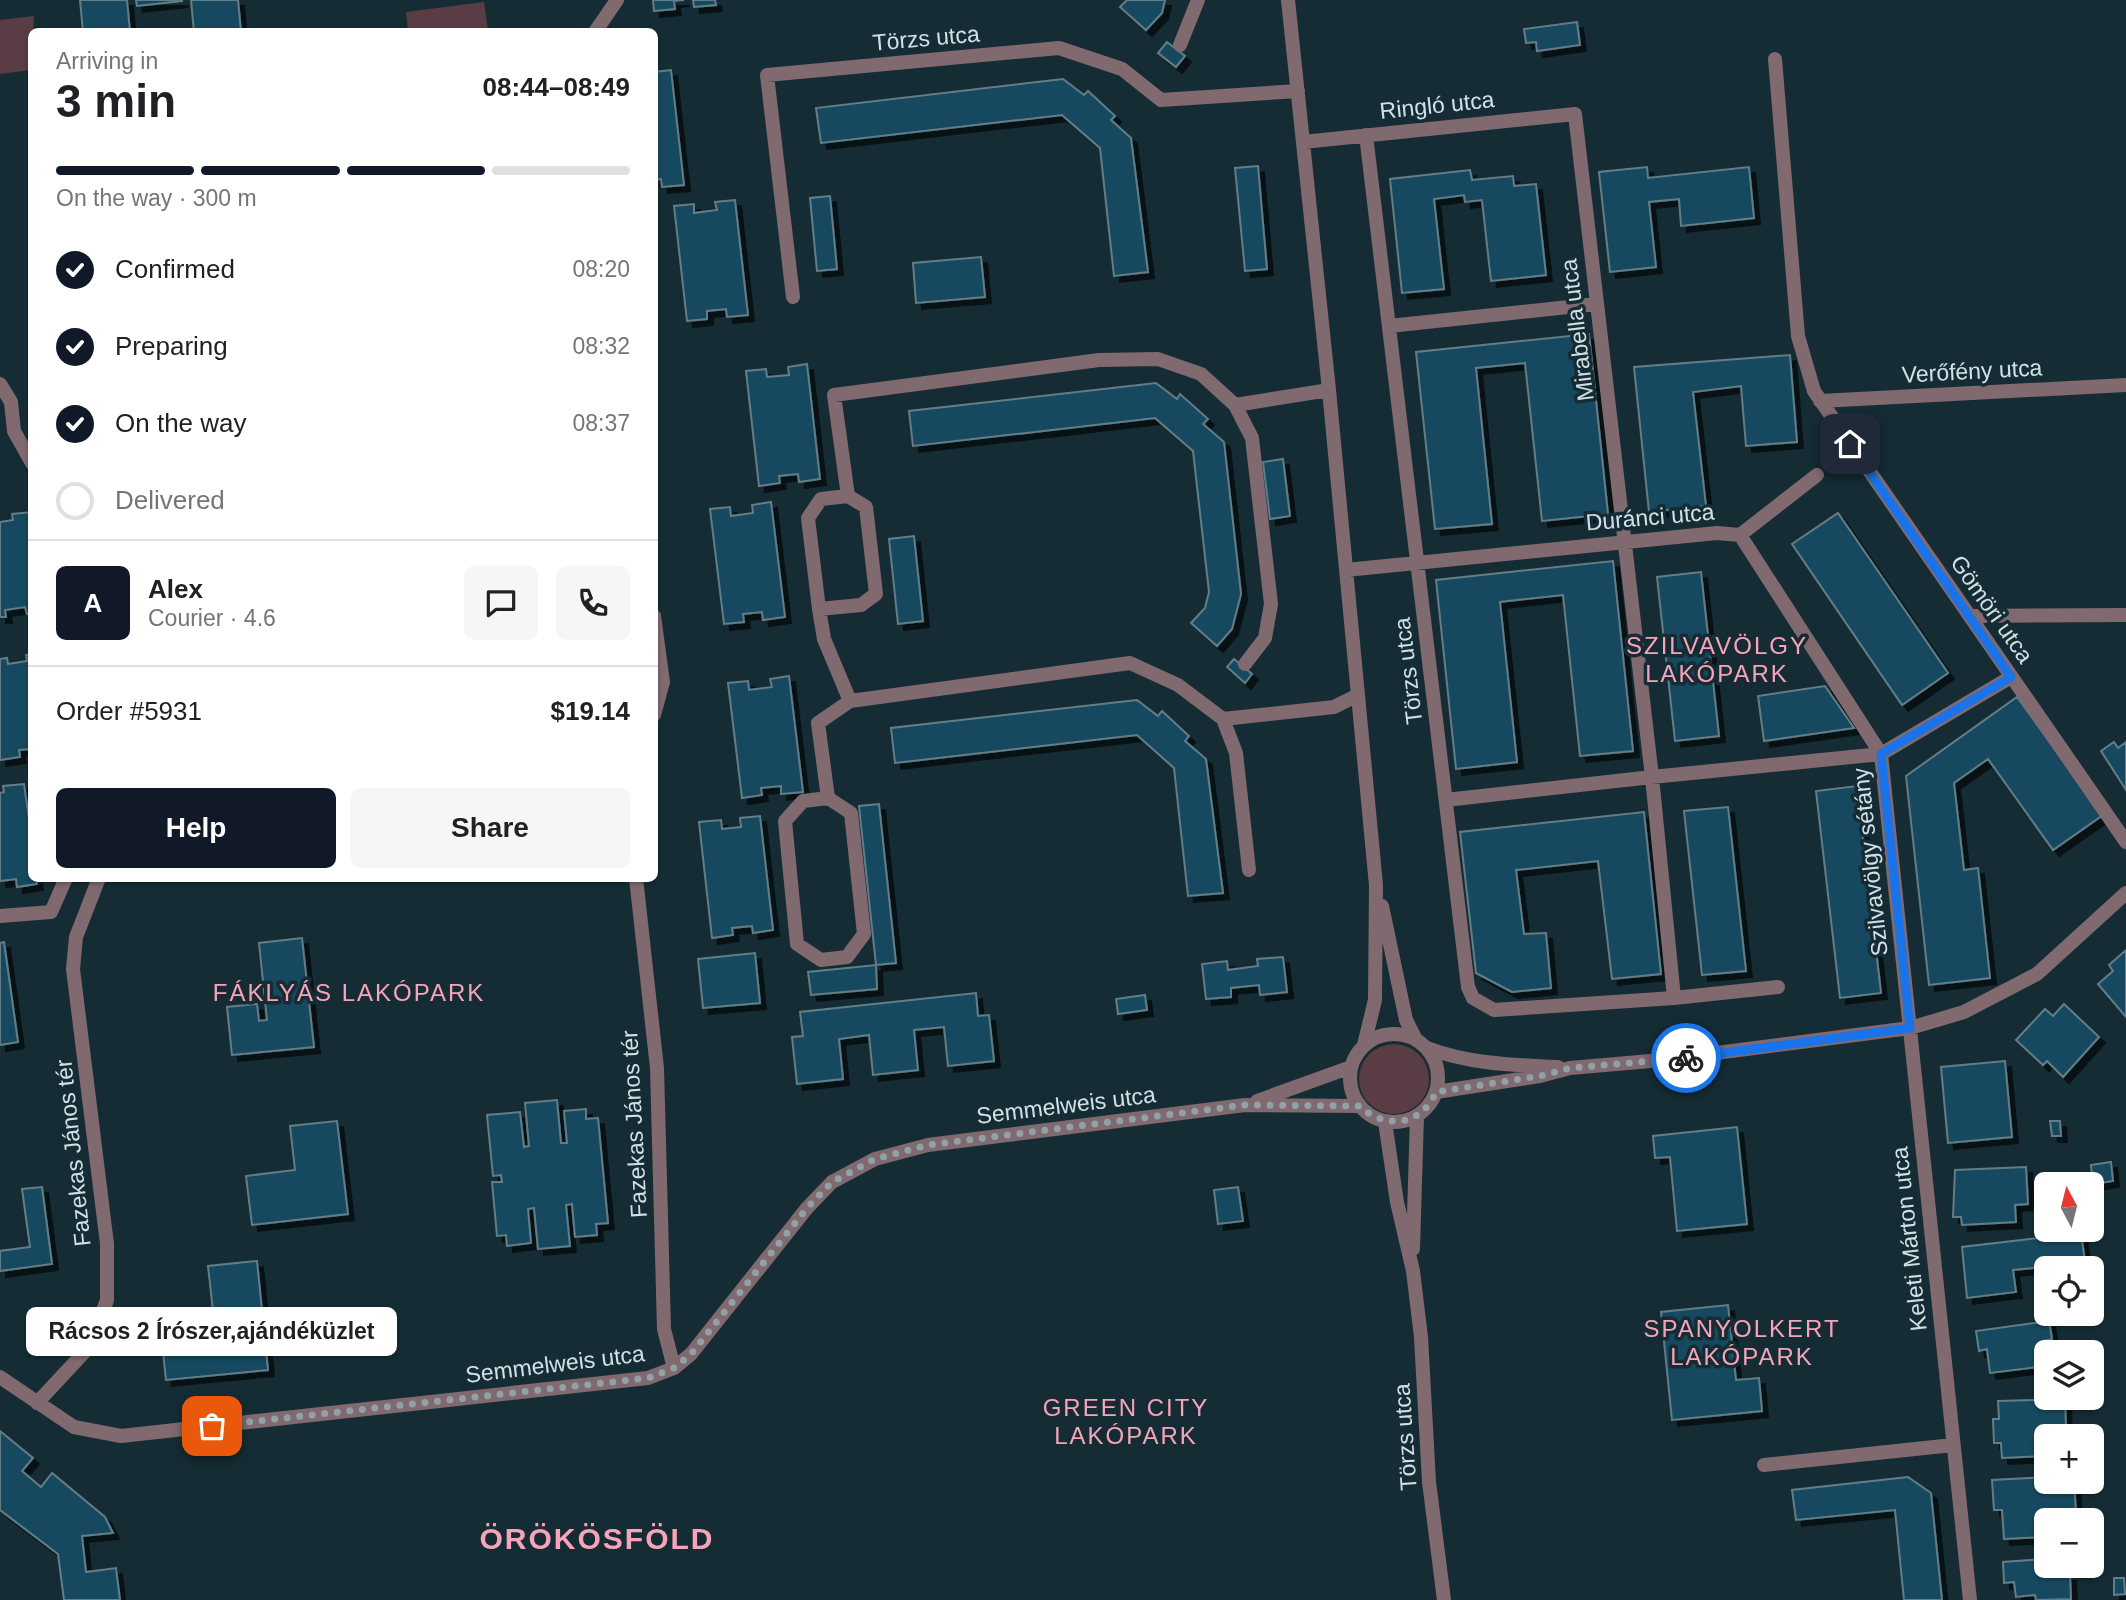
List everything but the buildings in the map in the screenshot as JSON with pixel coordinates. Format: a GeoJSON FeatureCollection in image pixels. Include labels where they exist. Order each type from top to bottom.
{"type":"FeatureCollection","features":[{"type":"Feature","properties":{"kind":"street"},"geometry":{"type":"LineString","coordinates":[[598,28],[617,0]]}},
{"type":"Feature","properties":{"kind":"street"},"geometry":{"type":"LineString","coordinates":[[1180,44],[1198,0]]}},
{"type":"Feature","properties":{"kind":"street"},"geometry":{"type":"LineString","coordinates":[[1288,0],[1329,390],[1376,885],[1375,1000],[1364,1045],[1351,1067],[1350,1087],[1359,1106],[1370,1116],[1396,1123],[1417,1116],[1429,1106],[1436,1092],[1438,1073],[1406,1020],[1376,885]]}},
{"type":"Feature","properties":{"kind":"street","name":"Törzs utca"},"geometry":{"type":"LineString","coordinates":[[793,297],[767,75],[1059,48],[1122,69],[1161,100],[1298,91]]}},
{"type":"Feature","properties":{"kind":"street","name":"Gömöri utca"},"geometry":{"type":"LineString","coordinates":[[1775,59],[1798,336],[1804,366],[1819,401],[2126,842]]}},
{"type":"Feature","properties":{"kind":"street","name":"Ringló utca"},"geometry":{"type":"LineString","coordinates":[[1303,142],[1575,114]]}},
{"type":"Feature","properties":{"kind":"street","name":"Mirabella utca"},"geometry":{"type":"LineString","coordinates":[[1575,114],[1652,778]]}},
{"type":"Feature","properties":{"kind":"street","name":"Törzs utca"},"geometry":{"type":"LineString","coordinates":[[1366,135],[1468,987],[1474,998],[1494,1010],[1674,998]]}},
{"type":"Feature","properties":{"kind":"street"},"geometry":{"type":"LineString","coordinates":[[1389,326],[1597,304]]}},
{"type":"Feature","properties":{"kind":"street"},"geometry":{"type":"LineString","coordinates":[[848,496],[834,395],[1099,360],[1158,359],[1200,374],[1235,405],[1252,438],[1271,604],[1265,638],[1245,663]]}},
{"type":"Feature","properties":{"kind":"street"},"geometry":{"type":"LineString","coordinates":[[0,384],[11,402],[14,431],[28,456]]}},
{"type":"Feature","properties":{"kind":"street","name":"Verőfény utca"},"geometry":{"type":"LineString","coordinates":[[1819,401],[2126,385]]}},
{"type":"Feature","properties":{"kind":"street"},"geometry":{"type":"LineString","coordinates":[[1235,405],[1329,390]]}},
{"type":"Feature","properties":{"kind":"street"},"geometry":{"type":"LineString","coordinates":[[1740,535],[1817,475]]}},
{"type":"Feature","properties":{"kind":"street"},"geometry":{"type":"LineString","coordinates":[[819,609],[861,605],[876,593],[866,507],[848,496],[821,499],[808,518],[819,609],[824,639],[850,701]]}},
{"type":"Feature","properties":{"kind":"street","name":"Duránci utca"},"geometry":{"type":"LineString","coordinates":[[1346,570],[1624,541],[1717,533],[1740,535],[1881,754]]}},
{"type":"Feature","properties":{"kind":"street"},"geometry":{"type":"LineString","coordinates":[[1969,616],[2126,615]]}},
{"type":"Feature","properties":{"kind":"street"},"geometry":{"type":"LineString","coordinates":[[658,646],[663,682],[658,700]]}},
{"type":"Feature","properties":{"kind":"street"},"geometry":{"type":"LineString","coordinates":[[828,798],[803,801],[785,821],[797,944],[821,960],[847,957],[864,934],[851,813],[828,798],[818,723],[850,701],[1130,663],[1178,685],[1223,719],[1237,753],[1249,870]]}},
{"type":"Feature","properties":{"kind":"street"},"geometry":{"type":"LineString","coordinates":[[1881,754],[2011,677]]}},
{"type":"Feature","properties":{"kind":"street"},"geometry":{"type":"LineString","coordinates":[[1223,719],[1334,706],[1358,695]]}},
{"type":"Feature","properties":{"kind":"street","name":"Szilvavölgy sétány"},"geometry":{"type":"LineString","coordinates":[[1446,800],[1881,754],[1910,1028]]}},
{"type":"Feature","properties":{"kind":"street"},"geometry":{"type":"LineString","coordinates":[[1652,778],[1674,998],[1778,987]]}},
{"type":"Feature","properties":{"kind":"street"},"geometry":{"type":"LineString","coordinates":[[0,916],[51,912],[64,882]]}},
{"type":"Feature","properties":{"kind":"street","name":"Fazekas János tér"},"geometry":{"type":"LineString","coordinates":[[37,1403],[90,1346],[107,1300],[106,1231],[73,969],[76,937],[97,882]]}},
{"type":"Feature","properties":{"kind":"street","name":"Fazekas János tér"},"geometry":{"type":"LineString","coordinates":[[636,882],[657,1069],[664,1329],[674,1368]]}},
{"type":"Feature","properties":{"kind":"street"},"geometry":{"type":"LineString","coordinates":[[1364,1045],[1373,1039],[1395,1034],[1450,1057],[1570,1068],[1662,1060],[1910,1028],[1964,1012],[2037,974],[2126,892]]}},
{"type":"Feature","properties":{"kind":"street","name":"Keleti Márton utca"},"geometry":{"type":"LineString","coordinates":[[1910,1028],[1970,1600]]}},
{"type":"Feature","properties":{"kind":"street","name":"Semmelweis utca"},"geometry":{"type":"LineString","coordinates":[[1245,1105],[1351,1067]]}},
{"type":"Feature","properties":{"kind":"street"},"geometry":{"type":"LineString","coordinates":[[1436,1092],[1540,1076],[1570,1068]]}},
{"type":"Feature","properties":{"kind":"street","name":"Semmelweis utca"},"geometry":{"type":"LineString","coordinates":[[0,1377],[74,1427],[121,1436],[648,1378],[674,1368],[707,1337],[807,1208],[832,1182],[875,1159],[928,1145],[1245,1105],[1359,1106]]}},
{"type":"Feature","properties":{"kind":"street","name":"Törzs utca"},"geometry":{"type":"LineString","coordinates":[[1413,1271],[1417,1116]]}},
{"type":"Feature","properties":{"kind":"street","name":"Törzs utca"},"geometry":{"type":"LineString","coordinates":[[1385,1122],[1397,1202],[1413,1271],[1421,1337],[1429,1482],[1444,1600]]}},
{"type":"Feature","properties":{"kind":"street"},"geometry":{"type":"LineString","coordinates":[[1764,1465],[1953,1445]]}},
{"type":"Feature","properties":{"kind":"shaded area"},"geometry":{"type":"Polygon","coordinates":[[[484,2],[488,28],[408,28],[406,12],[484,2]]]}},
{"type":"Feature","properties":{"kind":"shaded area"},"geometry":{"type":"Polygon","coordinates":[[[34,16],[33,28],[28,28],[28,70],[0,74],[0,20],[34,16]]]}},
{"type":"Feature","properties":{"kind":"shaded area"},"geometry":{"type":"Polygon","coordinates":[[[1401,1044],[1414,1050],[1423,1059],[1427,1065],[1427,1093],[1419,1104],[1408,1112],[1387,1114],[1369,1104],[1361,1093],[1359,1072],[1369,1054],[1380,1046],[1401,1044]]]}},
{"type":"Feature","properties":{"kind":"way so far"},"geometry":{"type":"LineString","coordinates":[[212,1426],[648,1378],[674,1368],[707,1337],[807,1208],[832,1182],[875,1159],[897,1152],[928,1145],[1245,1105],[1359,1106],[1370,1116],[1396,1123],[1417,1116],[1429,1106],[1436,1092],[1540,1076],[1570,1068],[1686,1058]]}},
{"type":"Feature","properties":{"kind":"place","name":"Rácsos 2 Írószer,ajándéküzlet"},"geometry":{"type":"Point","coordinates":[212,1426]}},
{"type":"Feature","properties":{"kind":"district","name":"SZILVAVÖLGY LAKÓPARK"},"geometry":{"type":"Point","coordinates":[1717,660]}},
{"type":"Feature","properties":{"kind":"district","name":"FÁKLYÁS LAKÓPARK"},"geometry":{"type":"Point","coordinates":[349,993]}},
{"type":"Feature","properties":{"kind":"district","name":"SPANYOLKERT LAKÓPARK"},"geometry":{"type":"Point","coordinates":[1742,1343]}},
{"type":"Feature","properties":{"kind":"district","name":"GREEN CITY LAKÓPARK"},"geometry":{"type":"Point","coordinates":[1126,1422]}},
{"type":"Feature","properties":{"kind":"district","name":"ÖRÖKÖSFÖLD"},"geometry":{"type":"Point","coordinates":[597,1539]}},
{"type":"Feature","properties":{"kind":"route"},"geometry":{"type":"LineString","coordinates":[[1686,1058],[1910,1028],[1881,754],[2011,677],[1850,444]]}}]}
